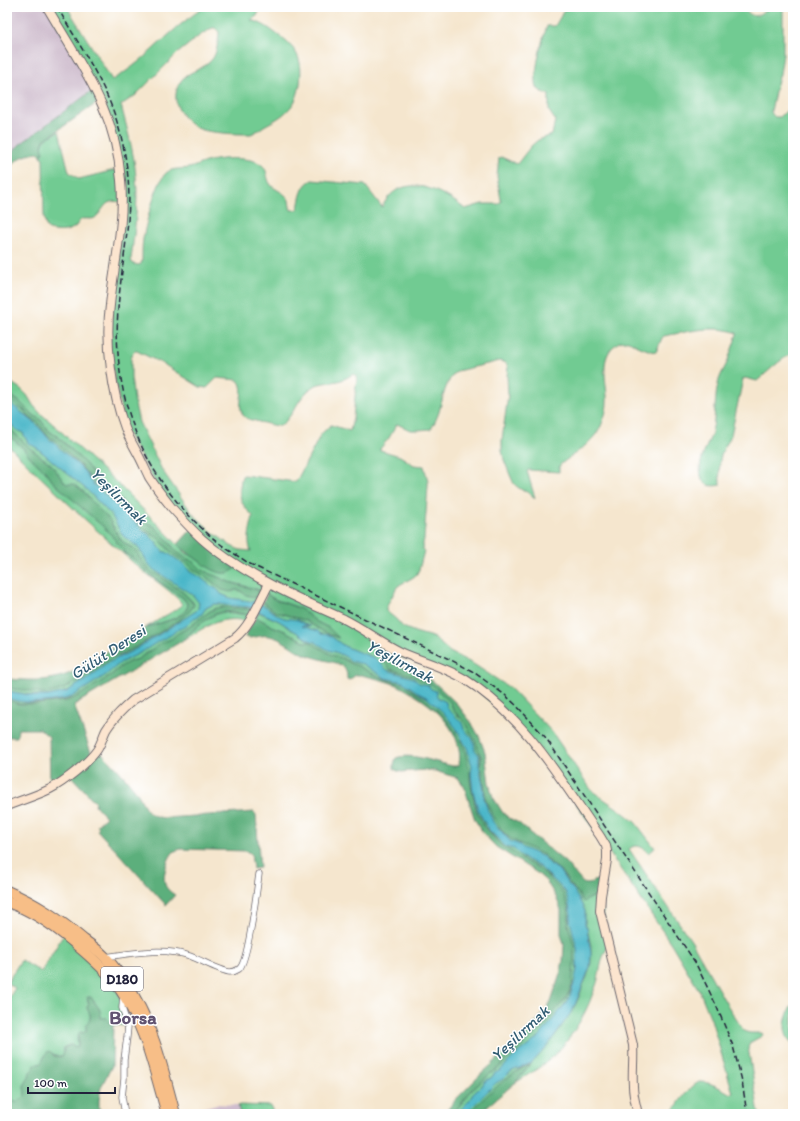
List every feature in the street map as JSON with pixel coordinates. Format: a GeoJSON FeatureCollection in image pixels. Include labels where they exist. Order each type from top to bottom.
{"type":"FeatureCollection","features":[{"type":"Feature","properties":{"kind":"highway","name":"D180"},"geometry":{"type":"LineString","coordinates":[[7,891],[36,904],[52,914],[105,957],[121,976],[146,1021],[155,1045],[175,1114]]}},
{"type":"Feature","properties":{"kind":"highway","name":"D180"},"geometry":{"type":"LineString","coordinates":[[7,902],[31,912],[60,931],[96,961],[114,982],[127,1001],[147,1046],[167,1114]]}},
{"type":"Feature","properties":{"kind":"street"},"geometry":{"type":"LineString","coordinates":[[47,7],[83,68],[100,101],[112,133],[118,155],[121,178],[122,212],[110,305],[108,333],[112,376],[125,429],[149,477],[164,498],[202,539],[216,551],[252,574],[267,587],[347,621],[402,652],[437,664],[466,679],[508,714],[537,746],[606,846],[607,860],[600,911],[634,1054],[633,1086],[638,1114]]}},
{"type":"Feature","properties":{"kind":"street"},"geometry":{"type":"LineString","coordinates":[[7,806],[50,788],[77,770],[98,749],[105,731],[124,708],[143,693],[241,633],[252,616],[267,587]]}},
{"type":"Feature","properties":{"kind":"street"},"geometry":{"type":"LineString","coordinates":[[105,957],[159,951],[172,952],[193,957],[230,972],[238,970],[243,964],[253,917],[259,874]]}},
{"type":"Feature","properties":{"kind":"street"},"geometry":{"type":"LineString","coordinates":[[123,995],[122,1008],[128,1026],[122,1097],[125,1114]]}},
{"type":"Feature","properties":{"kind":"shaded area"},"geometry":{"type":"Polygon","coordinates":[[[7,7],[47,7],[94,89],[19,145],[7,158],[7,7]]]}},
{"type":"Feature","properties":{"kind":"shaded area"},"geometry":{"type":"Polygon","coordinates":[[[216,1104],[238,1105],[240,1114],[187,1114],[191,1111],[216,1104]]]}},
{"type":"Feature","properties":{"kind":"green space"},"geometry":{"type":"Polygon","coordinates":[[[47,7],[67,7],[112,80],[130,68],[180,25],[205,7],[261,7],[257,16],[251,20],[272,30],[285,40],[295,51],[300,61],[300,84],[293,104],[280,117],[251,134],[215,132],[196,128],[191,125],[182,115],[178,108],[176,96],[182,79],[190,73],[205,66],[214,56],[219,37],[219,32],[215,28],[212,28],[199,36],[178,53],[136,95],[121,105],[132,150],[137,187],[136,219],[131,260],[133,264],[139,265],[141,264],[142,260],[143,239],[155,194],[166,173],[175,169],[190,168],[215,160],[245,159],[259,163],[265,168],[271,185],[288,198],[291,210],[298,209],[303,189],[308,182],[312,180],[365,185],[382,207],[388,197],[397,190],[415,186],[424,187],[442,194],[465,209],[482,204],[499,204],[501,200],[497,176],[499,158],[501,157],[517,164],[531,146],[538,140],[552,135],[555,120],[549,111],[549,95],[538,89],[536,84],[536,76],[547,26],[555,26],[566,7],[743,7],[750,14],[756,15],[772,7],[783,7],[783,55],[771,111],[775,117],[780,117],[787,110],[793,99],[793,353],[779,362],[757,381],[745,378],[743,379],[731,435],[721,456],[720,485],[711,486],[706,484],[702,479],[700,470],[700,464],[712,432],[716,393],[719,380],[727,363],[737,334],[728,330],[719,329],[691,331],[664,336],[656,352],[628,341],[623,341],[615,345],[606,358],[605,373],[607,405],[601,426],[588,443],[561,464],[559,467],[559,472],[527,471],[535,498],[514,484],[504,460],[502,440],[508,394],[508,367],[506,363],[500,361],[457,371],[447,385],[438,414],[431,429],[410,430],[397,424],[389,438],[380,449],[400,456],[414,465],[424,466],[428,481],[422,549],[424,551],[419,570],[416,575],[397,587],[386,608],[386,611],[403,627],[434,638],[450,652],[475,665],[510,688],[552,732],[592,791],[635,822],[655,848],[649,853],[639,846],[634,846],[629,849],[692,942],[726,1003],[742,1028],[746,1032],[762,1033],[763,1035],[751,1042],[748,1047],[759,1114],[672,1114],[685,1095],[697,1083],[709,1083],[731,1094],[733,1093],[711,1019],[700,992],[672,945],[537,746],[466,679],[411,660],[383,655],[380,656],[383,662],[398,671],[432,684],[450,702],[456,714],[464,721],[476,740],[481,756],[485,798],[496,822],[505,834],[511,839],[544,855],[561,871],[583,901],[595,896],[601,896],[608,947],[603,958],[597,984],[590,1002],[575,1030],[562,1047],[548,1061],[515,1083],[557,1033],[573,1010],[587,977],[591,963],[591,946],[585,924],[585,911],[573,888],[568,884],[559,870],[551,865],[544,857],[510,841],[493,822],[484,798],[479,755],[475,750],[472,738],[464,729],[462,723],[447,708],[446,702],[437,697],[434,690],[428,685],[419,683],[413,678],[387,670],[375,658],[344,646],[329,635],[325,635],[298,625],[308,626],[297,620],[281,617],[262,605],[263,602],[276,612],[304,620],[324,632],[338,638],[329,628],[317,622],[297,607],[274,599],[257,589],[229,582],[202,570],[194,562],[184,557],[176,551],[167,539],[132,511],[96,478],[74,452],[7,392],[7,380],[21,389],[40,413],[117,483],[186,553],[204,565],[221,573],[216,551],[164,498],[125,429],[109,350],[122,202],[113,201],[108,203],[95,218],[82,219],[70,230],[52,231],[46,226],[44,218],[43,159],[41,155],[46,139],[59,131],[69,172],[79,179],[119,169],[104,109],[47,7]],[[137,351],[133,353],[131,358],[131,378],[134,400],[139,422],[162,470],[192,513],[211,531],[231,546],[240,550],[251,551],[249,538],[253,516],[244,506],[240,498],[242,476],[244,475],[296,482],[321,434],[331,425],[350,431],[353,418],[357,376],[353,374],[336,382],[320,384],[312,387],[303,396],[287,420],[281,425],[276,426],[250,420],[244,417],[241,411],[242,388],[238,380],[217,378],[207,388],[200,387],[165,365],[137,351]]]}},
{"type":"Feature","properties":{"kind":"green space"},"geometry":{"type":"Polygon","coordinates":[[[94,89],[100,101],[44,140],[42,146],[43,152],[41,155],[38,153],[20,158],[7,172],[7,158],[19,145],[94,89]]]}},
{"type":"Feature","properties":{"kind":"green space"},"geometry":{"type":"Polygon","coordinates":[[[7,392],[40,419],[49,431],[58,437],[86,464],[96,478],[132,511],[155,527],[176,551],[194,562],[202,570],[229,582],[261,591],[257,598],[246,595],[239,590],[230,592],[222,590],[173,554],[158,538],[145,530],[111,495],[92,480],[80,465],[56,441],[48,436],[37,422],[30,418],[24,410],[17,406],[7,396],[7,392]]]}},
{"type":"Feature","properties":{"kind":"green space"},"geometry":{"type":"Polygon","coordinates":[[[7,396],[17,406],[24,410],[27,415],[37,422],[48,436],[56,441],[80,465],[92,480],[111,495],[145,530],[158,538],[173,554],[218,587],[233,592],[237,590],[257,598],[255,602],[230,598],[221,594],[217,589],[190,572],[185,565],[166,552],[163,552],[155,541],[90,481],[85,472],[54,442],[50,440],[36,424],[10,403],[7,396]]]}},
{"type":"Feature","properties":{"kind":"green space"},"geometry":{"type":"Polygon","coordinates":[[[7,421],[23,433],[28,443],[37,448],[87,490],[112,516],[123,536],[138,547],[147,563],[157,572],[193,595],[199,602],[198,609],[196,611],[136,649],[120,656],[74,687],[57,694],[33,695],[7,691],[7,688],[64,689],[112,658],[138,646],[179,620],[189,612],[194,605],[185,594],[158,575],[151,573],[139,557],[138,553],[121,540],[112,524],[64,482],[51,464],[31,449],[7,426],[7,421]]]}},
{"type":"Feature","properties":{"kind":"green space"},"geometry":{"type":"Polygon","coordinates":[[[7,426],[31,449],[51,464],[64,482],[67,484],[74,484],[83,491],[110,520],[121,540],[138,553],[139,557],[151,572],[158,575],[185,594],[194,605],[189,612],[179,620],[138,646],[112,658],[64,689],[54,692],[46,693],[7,688],[7,679],[42,680],[55,678],[70,673],[144,629],[182,615],[188,605],[183,598],[150,575],[136,561],[125,553],[109,532],[53,482],[45,471],[23,448],[7,436],[7,426]]]}},
{"type":"Feature","properties":{"kind":"green space"},"geometry":{"type":"Polygon","coordinates":[[[7,436],[23,448],[45,471],[53,482],[109,532],[125,553],[136,561],[150,575],[183,598],[188,605],[186,610],[182,614],[170,620],[145,628],[180,607],[182,605],[180,602],[176,597],[125,556],[57,493],[7,444],[7,436]]]}},
{"type":"Feature","properties":{"kind":"green space"},"geometry":{"type":"Polygon","coordinates":[[[192,529],[238,565],[228,573],[217,572],[184,550],[178,544],[192,529]]]}},
{"type":"Feature","properties":{"kind":"green space"},"geometry":{"type":"Polygon","coordinates":[[[267,594],[274,599],[301,609],[317,622],[329,628],[339,638],[324,632],[304,620],[276,612],[263,602],[267,594]]]}},
{"type":"Feature","properties":{"kind":"green space"},"geometry":{"type":"Polygon","coordinates":[[[214,604],[239,606],[252,609],[251,611],[247,609],[221,607],[210,611],[171,639],[161,643],[138,659],[120,667],[106,679],[73,699],[36,704],[19,704],[7,700],[7,698],[22,702],[39,702],[56,701],[72,697],[106,675],[120,663],[186,626],[194,618],[201,615],[206,608],[214,604]]]}},
{"type":"Feature","properties":{"kind":"green space"},"geometry":{"type":"Polygon","coordinates":[[[221,607],[247,609],[251,611],[249,615],[233,612],[219,613],[207,619],[182,641],[74,705],[92,755],[98,749],[127,780],[136,791],[147,810],[152,814],[164,818],[254,812],[256,815],[260,868],[253,869],[251,854],[246,851],[176,850],[172,853],[168,861],[164,876],[166,886],[169,891],[175,895],[166,905],[97,830],[99,828],[97,825],[106,817],[95,805],[96,803],[70,775],[50,788],[49,737],[40,729],[18,729],[17,737],[7,737],[7,700],[19,704],[36,704],[66,701],[75,698],[110,676],[123,665],[138,659],[161,643],[171,639],[178,633],[188,628],[210,611],[221,607]]]}},
{"type":"Feature","properties":{"kind":"green space"},"geometry":{"type":"Polygon","coordinates":[[[224,612],[249,615],[246,621],[227,620],[212,624],[182,641],[207,619],[218,613],[224,612]]]}},
{"type":"Feature","properties":{"kind":"green space"},"geometry":{"type":"Polygon","coordinates":[[[258,612],[279,621],[309,640],[348,658],[350,661],[363,664],[385,678],[403,682],[436,705],[456,728],[467,748],[472,766],[471,774],[473,791],[478,810],[487,829],[506,847],[514,849],[522,857],[540,867],[562,888],[568,897],[571,915],[570,921],[577,948],[576,978],[569,998],[544,1032],[512,1058],[501,1070],[485,1081],[456,1114],[453,1114],[471,1091],[541,1030],[571,990],[574,945],[568,925],[569,916],[565,898],[548,876],[503,847],[484,827],[476,810],[470,780],[470,772],[464,747],[453,728],[441,713],[409,688],[375,675],[342,658],[332,655],[310,642],[305,642],[272,626],[256,617],[258,612]]]}},
{"type":"Feature","properties":{"kind":"green space"},"geometry":{"type":"Polygon","coordinates":[[[256,617],[375,675],[402,684],[425,699],[441,713],[453,728],[464,747],[470,772],[470,780],[476,810],[484,827],[503,847],[540,869],[563,893],[568,907],[568,925],[574,945],[572,986],[565,1000],[541,1030],[471,1091],[453,1114],[444,1114],[456,1099],[477,1078],[515,1045],[545,1012],[551,1001],[560,974],[564,945],[561,934],[561,910],[556,897],[546,881],[537,873],[496,847],[484,834],[475,820],[464,786],[458,778],[435,771],[425,770],[401,772],[395,770],[394,764],[396,758],[402,756],[417,757],[453,766],[459,765],[460,754],[454,734],[448,724],[433,708],[399,686],[376,678],[356,675],[349,680],[347,679],[345,670],[341,665],[307,655],[274,637],[245,637],[256,617]]]}},
{"type":"Feature","properties":{"kind":"green space"},"geometry":{"type":"Polygon","coordinates":[[[380,656],[391,657],[403,667],[433,681],[457,704],[471,722],[479,736],[485,752],[489,783],[493,797],[503,813],[519,823],[565,862],[583,883],[592,883],[593,881],[597,880],[603,882],[601,896],[595,896],[583,902],[576,890],[561,871],[544,855],[511,839],[505,834],[496,822],[485,798],[481,756],[475,740],[464,721],[454,711],[450,702],[436,688],[428,682],[421,681],[414,676],[390,669],[380,656]]]}},
{"type":"Feature","properties":{"kind":"green space"},"geometry":{"type":"Polygon","coordinates":[[[64,934],[114,982],[122,1002],[128,1026],[110,1025],[108,1020],[101,1018],[99,1008],[94,1001],[87,1000],[89,1003],[87,1008],[90,1014],[90,1022],[85,1031],[83,1033],[80,1032],[77,1037],[78,1046],[70,1045],[64,1047],[62,1056],[55,1056],[50,1052],[47,1053],[40,1064],[38,1064],[30,1072],[24,1086],[25,1095],[18,1102],[13,1100],[7,1102],[7,1001],[15,988],[7,983],[21,960],[41,972],[64,934]]]}},
{"type":"Feature","properties":{"kind":"green space"},"geometry":{"type":"Polygon","coordinates":[[[87,997],[91,997],[100,1010],[101,1018],[107,1018],[113,1026],[112,1066],[101,1087],[99,1100],[99,1108],[102,1114],[7,1114],[7,1102],[13,1100],[18,1102],[25,1095],[24,1086],[30,1072],[34,1068],[35,1064],[40,1064],[48,1051],[54,1056],[59,1057],[63,1055],[64,1048],[70,1045],[78,1046],[78,1035],[80,1032],[83,1033],[86,1031],[86,1025],[90,1019],[87,1008],[89,1003],[87,997]]]}},
{"type":"Feature","properties":{"kind":"green space"},"geometry":{"type":"Polygon","coordinates":[[[793,1003],[793,1044],[786,1035],[785,1025],[793,1003]]]}},
{"type":"Feature","properties":{"kind":"green space"},"geometry":{"type":"Polygon","coordinates":[[[530,1064],[515,1083],[478,1114],[468,1114],[489,1093],[505,1080],[530,1064]]]}},
{"type":"Feature","properties":{"kind":"green space"},"geometry":{"type":"Polygon","coordinates":[[[524,1066],[500,1084],[468,1114],[465,1114],[496,1083],[512,1071],[524,1066]]]}},
{"type":"Feature","properties":{"kind":"green space"},"geometry":{"type":"Polygon","coordinates":[[[238,1105],[271,1106],[273,1114],[240,1114],[238,1105]]]}},
{"type":"Feature","properties":{"kind":"water"},"geometry":{"type":"Polygon","coordinates":[[[7,399],[36,424],[50,440],[77,464],[85,472],[90,481],[148,534],[163,552],[166,552],[185,565],[190,572],[217,589],[221,594],[230,598],[255,602],[265,606],[279,616],[298,620],[308,626],[301,626],[318,631],[321,634],[329,635],[344,646],[375,658],[387,670],[413,678],[419,683],[428,685],[431,689],[436,691],[437,697],[446,702],[447,708],[462,723],[464,729],[472,738],[475,750],[479,755],[484,798],[493,822],[510,841],[544,857],[551,865],[559,870],[574,890],[585,911],[585,924],[591,953],[590,967],[573,1010],[545,1049],[532,1063],[512,1071],[496,1083],[465,1114],[456,1114],[485,1081],[501,1070],[512,1058],[538,1038],[569,998],[577,969],[577,948],[570,921],[571,915],[565,891],[540,867],[522,857],[514,849],[506,847],[488,829],[478,810],[473,791],[471,774],[472,766],[467,748],[456,728],[443,712],[426,697],[403,682],[385,678],[363,664],[350,661],[348,658],[309,640],[279,621],[249,607],[214,604],[206,608],[201,615],[194,618],[186,626],[120,663],[106,675],[72,697],[56,701],[39,702],[22,702],[7,698],[7,691],[36,696],[48,696],[66,692],[87,679],[108,663],[136,649],[196,611],[199,603],[193,595],[151,568],[138,547],[123,536],[112,516],[87,490],[37,448],[28,443],[23,433],[7,421],[7,399]]]}},
{"type":"Feature","properties":{"kind":"railway"},"geometry":{"type":"LineString","coordinates":[[57,7],[86,55],[105,92],[117,122],[122,141],[128,178],[129,211],[118,309],[117,341],[120,373],[126,403],[136,432],[148,459],[164,485],[184,510],[207,533],[250,564],[472,671],[516,705],[546,738],[695,962],[716,1005],[733,1046],[742,1081],[747,1114]]}},
{"type":"Feature","properties":{"kind":"district","name":"Borsa"},"geometry":{"type":"Point","coordinates":[133,1017]}},
{"type":"Feature","properties":{"kind":"water label","name":"Yeşilırmak"},"geometry":{"type":"Point","coordinates":[119,496]}},
{"type":"Feature","properties":{"kind":"water label","name":"Gülüt Deresi"},"geometry":{"type":"Point","coordinates":[108,652]}},
{"type":"Feature","properties":{"kind":"water label","name":"Yeşilırmak"},"geometry":{"type":"Point","coordinates":[400,661]}},
{"type":"Feature","properties":{"kind":"water label","name":"Yeşilırmak"},"geometry":{"type":"Point","coordinates":[520,1033]}}]}
